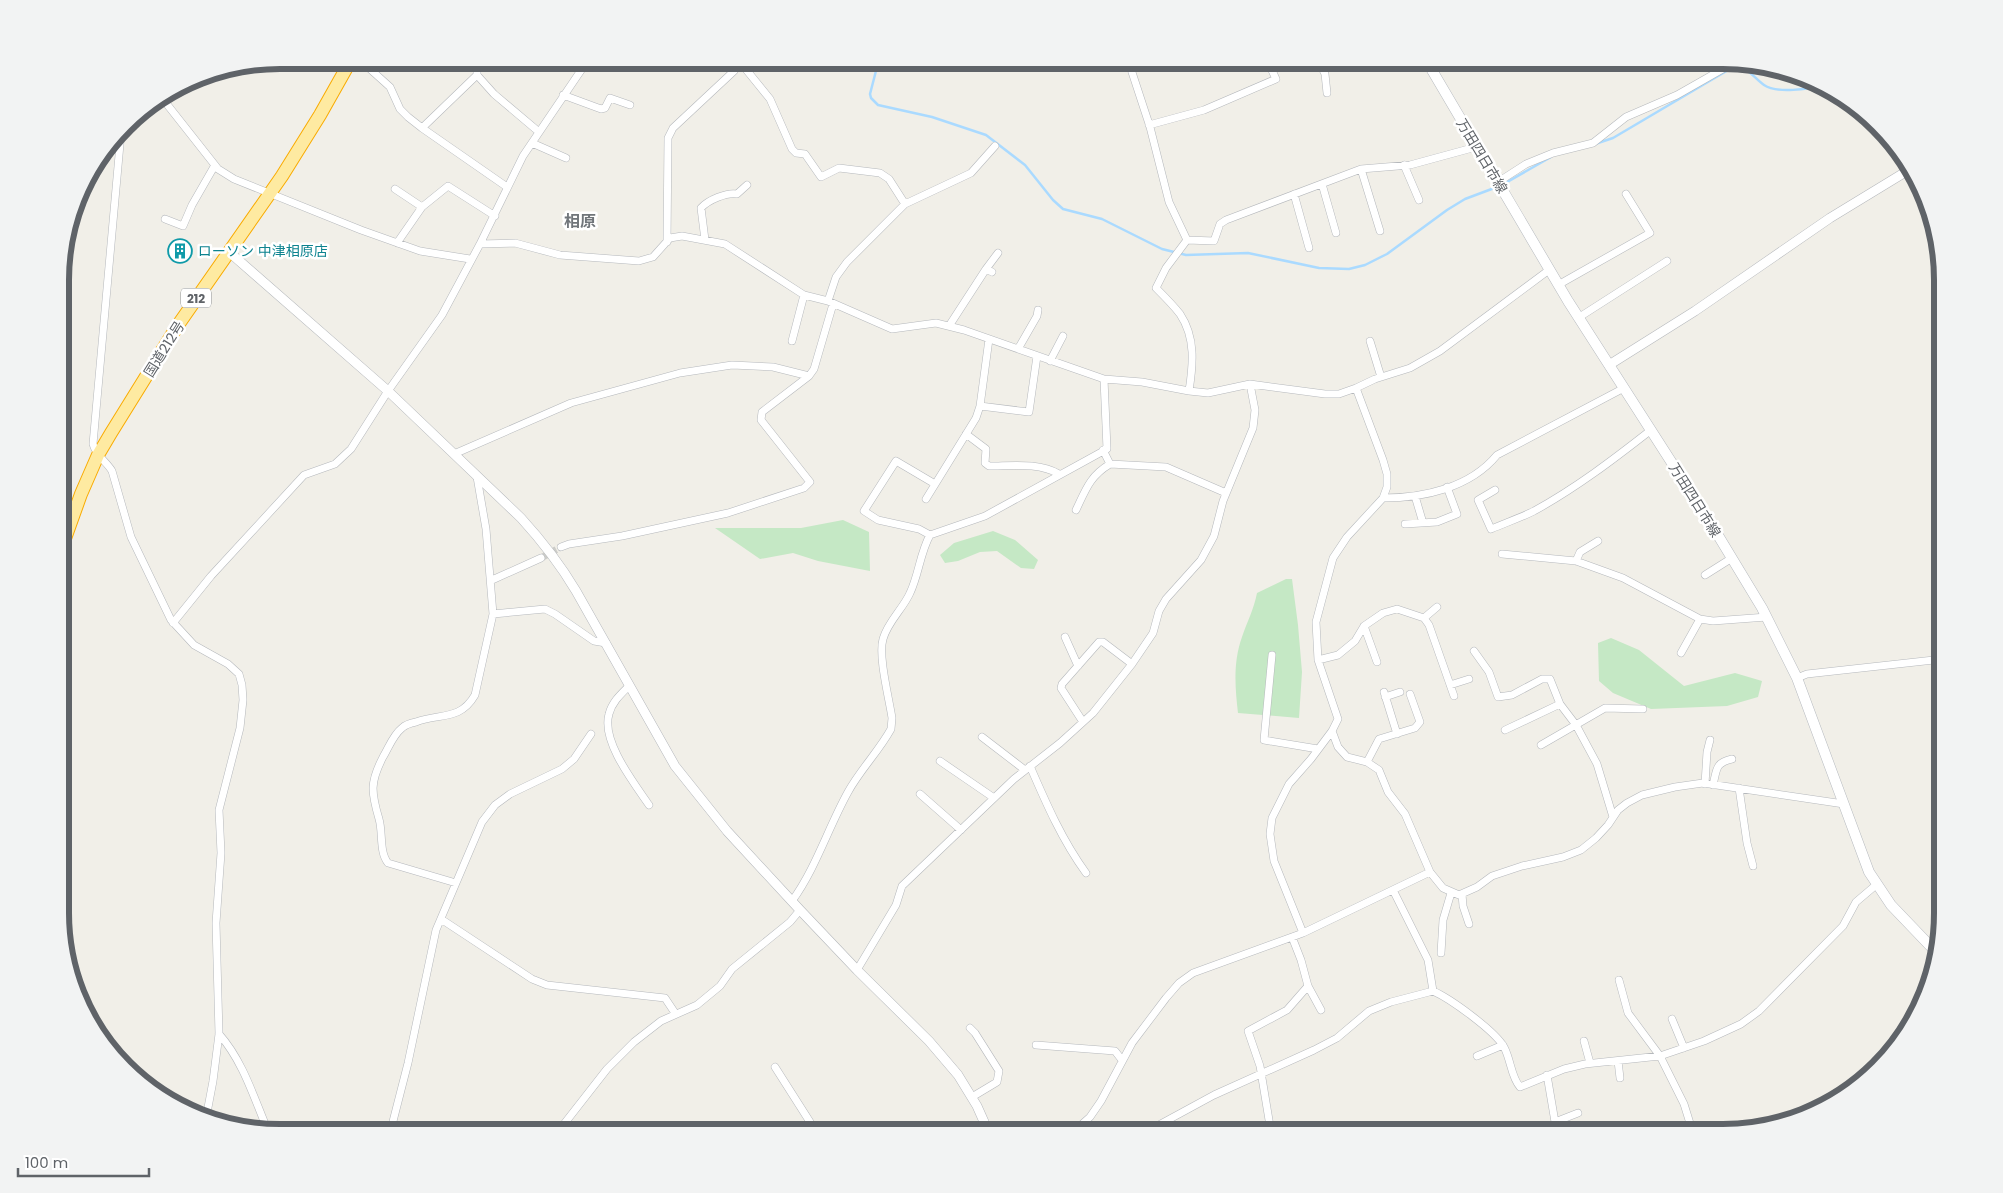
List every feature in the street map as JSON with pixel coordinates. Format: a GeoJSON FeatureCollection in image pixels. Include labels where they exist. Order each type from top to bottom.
{"type":"FeatureCollection","features":[{"type":"Feature","properties":{"kind":"highway","name":"国道212号"},"geometry":{"type":"LineString","coordinates":[[69,527],[98,455],[178,325],[320,115],[345,69]]}},
{"type":"Feature","properties":{"kind":"main road","name":"万田四日市線"},"geometry":{"type":"LineString","coordinates":[[1431,69],[1578,318],[1732,558],[1767,618],[1798,678],[1866,864],[1876,885],[1891,906],[1931,948]]}},
{"type":"Feature","properties":{"kind":"street"},"geometry":{"type":"LineString","coordinates":[[370,69],[390,87],[400,109],[408,117],[507,187]]}},
{"type":"Feature","properties":{"kind":"street"},"geometry":{"type":"LineString","coordinates":[[422,128],[477,74],[478,69]]}},
{"type":"Feature","properties":{"kind":"street"},"geometry":{"type":"LineString","coordinates":[[173,622],[304,475],[335,464],[351,449],[388,391],[442,315],[470,259],[495,216],[507,187],[532,143],[582,69]]}},
{"type":"Feature","properties":{"kind":"street"},"geometry":{"type":"LineString","coordinates":[[666,242],[668,138],[673,128],[736,69]]}},
{"type":"Feature","properties":{"kind":"street"},"geometry":{"type":"LineString","coordinates":[[746,69],[770,99],[792,150],[796,153],[805,154],[821,177],[839,168],[880,173],[889,179],[905,204]]}},
{"type":"Feature","properties":{"kind":"street"},"geometry":{"type":"LineString","coordinates":[[1131,69],[1149,125],[1169,202],[1187,240]]}},
{"type":"Feature","properties":{"kind":"street"},"geometry":{"type":"LineString","coordinates":[[1149,125],[1204,110],[1276,80],[1271,69]]}},
{"type":"Feature","properties":{"kind":"street"},"geometry":{"type":"LineString","coordinates":[[1322,69],[1325,74],[1327,93]]}},
{"type":"Feature","properties":{"kind":"street"},"geometry":{"type":"LineString","coordinates":[[1498,182],[1526,164],[1553,153],[1593,143],[1626,117],[1677,95],[1723,69]]}},
{"type":"Feature","properties":{"kind":"street"},"geometry":{"type":"LineString","coordinates":[[477,74],[494,94],[539,132]]}},
{"type":"Feature","properties":{"kind":"street"},"geometry":{"type":"LineString","coordinates":[[563,95],[602,109],[605,108],[610,98],[630,105]]}},
{"type":"Feature","properties":{"kind":"street"},"geometry":{"type":"LineString","coordinates":[[165,102],[215,165],[229,177],[361,230],[420,251],[470,259]]}},
{"type":"Feature","properties":{"kind":"street"},"geometry":{"type":"LineString","coordinates":[[120,142],[93,444],[98,455],[112,471],[131,537],[173,622],[194,645],[228,664],[238,674],[244,700],[240,728],[219,810],[221,853],[216,923],[219,1034],[207,1111]]}},
{"type":"Feature","properties":{"kind":"street"},"geometry":{"type":"LineString","coordinates":[[532,143],[566,158]]}},
{"type":"Feature","properties":{"kind":"street"},"geometry":{"type":"LineString","coordinates":[[561,547],[728,513],[804,488],[810,482],[761,420],[762,412],[809,376],[814,369],[836,277],[847,262],[905,204],[971,173],[995,146]]}},
{"type":"Feature","properties":{"kind":"street"},"geometry":{"type":"LineString","coordinates":[[1187,240],[1214,241],[1220,224],[1226,220],[1361,169],[1404,165],[1476,147]]}},
{"type":"Feature","properties":{"kind":"street"},"geometry":{"type":"LineString","coordinates":[[165,219],[183,226],[192,205],[215,165]]}},
{"type":"Feature","properties":{"kind":"street"},"geometry":{"type":"LineString","coordinates":[[1404,165],[1419,200]]}},
{"type":"Feature","properties":{"kind":"street"},"geometry":{"type":"LineString","coordinates":[[1361,169],[1380,231]]}},
{"type":"Feature","properties":{"kind":"street"},"geometry":{"type":"LineString","coordinates":[[1609,365],[1695,311],[1830,218],[1905,172]]}},
{"type":"Feature","properties":{"kind":"street"},"geometry":{"type":"LineString","coordinates":[[1322,184],[1336,233]]}},
{"type":"Feature","properties":{"kind":"street"},"geometry":{"type":"LineString","coordinates":[[397,243],[422,207],[448,186],[495,216]]}},
{"type":"Feature","properties":{"kind":"street"},"geometry":{"type":"LineString","coordinates":[[705,240],[701,208],[705,203],[731,193],[737,194],[747,186]]}},
{"type":"Feature","properties":{"kind":"street"},"geometry":{"type":"LineString","coordinates":[[395,189],[422,207]]}},
{"type":"Feature","properties":{"kind":"street"},"geometry":{"type":"LineString","coordinates":[[1294,194],[1309,248]]}},
{"type":"Feature","properties":{"kind":"street"},"geometry":{"type":"LineString","coordinates":[[1558,285],[1650,233],[1626,194]]}},
{"type":"Feature","properties":{"kind":"street"},"geometry":{"type":"LineString","coordinates":[[480,244],[515,243],[560,255],[639,260],[653,257],[670,238],[682,236],[725,244],[804,295],[831,302],[892,329],[936,323],[990,339],[1104,379],[1142,382],[1208,393],[1250,384],[1325,394],[1339,394],[1356,388],[1410,368],[1440,351],[1549,270]]}},
{"type":"Feature","properties":{"kind":"street"},"geometry":{"type":"LineString","coordinates":[[1187,240],[1166,268],[1156,288],[1180,315],[1187,328],[1193,363],[1189,391]]}},
{"type":"Feature","properties":{"kind":"street"},"geometry":{"type":"LineString","coordinates":[[228,251],[388,391],[521,518],[541,540],[562,567],[675,766],[726,830],[857,970],[929,1041],[958,1075],[972,1097],[985,1124]]}},
{"type":"Feature","properties":{"kind":"street"},"geometry":{"type":"LineString","coordinates":[[949,326],[989,271],[998,253]]}},
{"type":"Feature","properties":{"kind":"street"},"geometry":{"type":"LineString","coordinates":[[1578,318],[1667,261]]}},
{"type":"Feature","properties":{"kind":"street"},"geometry":{"type":"LineString","coordinates":[[792,341],[804,295]]}},
{"type":"Feature","properties":{"kind":"street"},"geometry":{"type":"LineString","coordinates":[[1018,349],[1037,316],[1038,310]]}},
{"type":"Feature","properties":{"kind":"street"},"geometry":{"type":"LineString","coordinates":[[1050,361],[1063,336]]}},
{"type":"Feature","properties":{"kind":"street"},"geometry":{"type":"LineString","coordinates":[[926,499],[976,418],[980,406],[990,339]]}},
{"type":"Feature","properties":{"kind":"street"},"geometry":{"type":"LineString","coordinates":[[1370,341],[1382,377]]}},
{"type":"Feature","properties":{"kind":"street"},"geometry":{"type":"LineString","coordinates":[[980,406],[1029,412],[1038,356]]}},
{"type":"Feature","properties":{"kind":"street"},"geometry":{"type":"LineString","coordinates":[[454,454],[571,403],[680,374],[732,365],[773,367],[809,376]]}},
{"type":"Feature","properties":{"kind":"street"},"geometry":{"type":"LineString","coordinates":[[792,901],[811,871],[831,824],[850,789],[891,728],[892,718],[881,651],[883,638],[910,593],[924,546],[930,535],[985,516],[1107,449],[1104,379]]}},
{"type":"Feature","properties":{"kind":"street"},"geometry":{"type":"LineString","coordinates":[[857,970],[896,905],[902,886],[994,798],[1083,722],[1110,692],[1153,633],[1159,611],[1166,599],[1187,577],[1214,536],[1226,493],[1253,428],[1254,410],[1250,384]]}},
{"type":"Feature","properties":{"kind":"street"},"geometry":{"type":"LineString","coordinates":[[1303,933],[1274,861],[1270,834],[1272,818],[1289,784],[1332,731],[1338,719],[1318,660],[1316,622],[1332,558],[1347,537],[1383,498],[1387,487],[1387,474],[1356,388]]}},
{"type":"Feature","properties":{"kind":"street"},"geometry":{"type":"LineString","coordinates":[[1383,498],[1426,495],[1469,478],[1489,465],[1497,455],[1624,388]]}},
{"type":"Feature","properties":{"kind":"street"},"geometry":{"type":"LineString","coordinates":[[1495,490],[1478,500],[1491,529],[1533,511],[1573,487],[1613,460],[1651,430]]}},
{"type":"Feature","properties":{"kind":"street"},"geometry":{"type":"LineString","coordinates":[[966,434],[986,449],[985,462],[988,466],[1039,467],[1050,469],[1059,474]]}},
{"type":"Feature","properties":{"kind":"street"},"geometry":{"type":"LineString","coordinates":[[1103,450],[1110,464]]}},
{"type":"Feature","properties":{"kind":"street"},"geometry":{"type":"LineString","coordinates":[[930,535],[919,529],[878,520],[864,511],[896,461],[935,484]]}},
{"type":"Feature","properties":{"kind":"street"},"geometry":{"type":"LineString","coordinates":[[1076,510],[1091,478],[1099,470],[1110,464],[1166,467],[1226,493]]}},
{"type":"Feature","properties":{"kind":"street"},"geometry":{"type":"LineString","coordinates":[[456,883],[388,863],[384,858],[380,823],[372,795],[375,773],[396,734],[403,726],[424,719],[458,714],[469,706],[475,695],[493,614],[492,580],[477,477]]}},
{"type":"Feature","properties":{"kind":"street"},"geometry":{"type":"LineString","coordinates":[[1405,524],[1437,522],[1457,514],[1447,487]]}},
{"type":"Feature","properties":{"kind":"street"},"geometry":{"type":"LineString","coordinates":[[1416,496],[1423,523]]}},
{"type":"Feature","properties":{"kind":"street"},"geometry":{"type":"LineString","coordinates":[[1576,561],[1580,552],[1598,541]]}},
{"type":"Feature","properties":{"kind":"street"},"geometry":{"type":"LineString","coordinates":[[1502,554],[1576,561],[1623,578],[1700,618],[1713,621],[1767,618]]}},
{"type":"Feature","properties":{"kind":"street"},"geometry":{"type":"LineString","coordinates":[[492,580],[541,558]]}},
{"type":"Feature","properties":{"kind":"street"},"geometry":{"type":"LineString","coordinates":[[1704,575],[1732,558]]}},
{"type":"Feature","properties":{"kind":"street"},"geometry":{"type":"LineString","coordinates":[[1424,618],[1438,607]]}},
{"type":"Feature","properties":{"kind":"street"},"geometry":{"type":"LineString","coordinates":[[1318,660],[1338,656],[1354,641],[1364,626],[1383,613],[1397,609],[1424,618],[1429,625],[1454,696]]}},
{"type":"Feature","properties":{"kind":"street"},"geometry":{"type":"LineString","coordinates":[[493,614],[544,610],[555,614],[594,641],[606,643]]}},
{"type":"Feature","properties":{"kind":"street"},"geometry":{"type":"LineString","coordinates":[[1682,653],[1700,618]]}},
{"type":"Feature","properties":{"kind":"street"},"geometry":{"type":"LineString","coordinates":[[1364,626],[1377,662]]}},
{"type":"Feature","properties":{"kind":"street"},"geometry":{"type":"LineString","coordinates":[[1065,637],[1078,666]]}},
{"type":"Feature","properties":{"kind":"street"},"geometry":{"type":"LineString","coordinates":[[1083,722],[1062,688],[1062,684],[1099,642],[1103,642],[1132,664]]}},
{"type":"Feature","properties":{"kind":"street"},"geometry":{"type":"LineString","coordinates":[[1474,651],[1489,672],[1498,697],[1512,695],[1542,679],[1550,680],[1560,704],[1576,726],[1598,764],[1613,817]]}},
{"type":"Feature","properties":{"kind":"street"},"geometry":{"type":"LineString","coordinates":[[1272,655],[1264,740],[1318,749]]}},
{"type":"Feature","properties":{"kind":"street"},"geometry":{"type":"LineString","coordinates":[[1798,678],[1808,674],[1934,660]]}},
{"type":"Feature","properties":{"kind":"street"},"geometry":{"type":"LineString","coordinates":[[1450,686],[1469,678]]}},
{"type":"Feature","properties":{"kind":"street"},"geometry":{"type":"LineString","coordinates":[[630,686],[619,695],[612,705],[608,716],[608,729],[614,749],[649,805]]}},
{"type":"Feature","properties":{"kind":"street"},"geometry":{"type":"LineString","coordinates":[[1397,734],[1385,694],[1400,692]]}},
{"type":"Feature","properties":{"kind":"street"},"geometry":{"type":"LineString","coordinates":[[1367,762],[1379,739],[1415,728],[1420,722],[1410,694]]}},
{"type":"Feature","properties":{"kind":"street"},"geometry":{"type":"LineString","coordinates":[[1505,730],[1560,704]]}},
{"type":"Feature","properties":{"kind":"street"},"geometry":{"type":"LineString","coordinates":[[1542,746],[1605,708],[1643,709]]}},
{"type":"Feature","properties":{"kind":"street"},"geometry":{"type":"LineString","coordinates":[[1332,731],[1338,747],[1347,757],[1367,762],[1379,770],[1388,792],[1405,814],[1430,872],[1443,888],[1451,893],[1462,894],[1477,887],[1492,876],[1522,866],[1563,857],[1581,850],[1596,838],[1618,810],[1626,803],[1642,795],[1675,787],[1705,784],[1844,804]]}},
{"type":"Feature","properties":{"kind":"street"},"geometry":{"type":"LineString","coordinates":[[392,1124],[408,1063],[436,930],[482,822],[494,806],[510,794],[562,769],[574,759],[591,734]]}},
{"type":"Feature","properties":{"kind":"street"},"geometry":{"type":"LineString","coordinates":[[982,737],[1028,768],[1072,852],[1086,873]]}},
{"type":"Feature","properties":{"kind":"street"},"geometry":{"type":"LineString","coordinates":[[1705,784],[1707,752],[1710,740]]}},
{"type":"Feature","properties":{"kind":"street"},"geometry":{"type":"LineString","coordinates":[[1713,785],[1718,765],[1732,759]]}},
{"type":"Feature","properties":{"kind":"street"},"geometry":{"type":"LineString","coordinates":[[940,761],[994,798]]}},
{"type":"Feature","properties":{"kind":"street"},"geometry":{"type":"LineString","coordinates":[[1739,788],[1747,843],[1753,866]]}},
{"type":"Feature","properties":{"kind":"street"},"geometry":{"type":"LineString","coordinates":[[920,794],[961,830]]}},
{"type":"Feature","properties":{"kind":"street"},"geometry":{"type":"LineString","coordinates":[[1082,1124],[1090,1117],[1101,1101],[1132,1043],[1179,983],[1193,973],[1303,933],[1430,872]]}},
{"type":"Feature","properties":{"kind":"street"},"geometry":{"type":"LineString","coordinates":[[1161,1124],[1214,1095],[1337,1038],[1369,1011],[1391,1002],[1433,991],[1466,1012],[1503,1045],[1516,1082],[1520,1087],[1564,1068],[1590,1063],[1660,1056],[1684,1048],[1741,1024],[1759,1011],[1843,926],[1856,902],[1876,885]]}},
{"type":"Feature","properties":{"kind":"street"},"geometry":{"type":"LineString","coordinates":[[1393,890],[1428,960],[1433,991]]}},
{"type":"Feature","properties":{"kind":"street"},"geometry":{"type":"LineString","coordinates":[[1441,953],[1443,920],[1451,893]]}},
{"type":"Feature","properties":{"kind":"street"},"geometry":{"type":"LineString","coordinates":[[1462,894],[1463,906],[1469,924]]}},
{"type":"Feature","properties":{"kind":"street"},"geometry":{"type":"LineString","coordinates":[[563,1124],[606,1069],[649,1029],[675,1014],[697,1005],[720,986],[732,969],[790,922],[800,910]]}},
{"type":"Feature","properties":{"kind":"street"},"geometry":{"type":"LineString","coordinates":[[441,919],[532,979],[547,985],[666,998],[675,1014]]}},
{"type":"Feature","properties":{"kind":"street"},"geometry":{"type":"LineString","coordinates":[[1292,937],[1308,986],[1321,1010]]}},
{"type":"Feature","properties":{"kind":"street"},"geometry":{"type":"LineString","coordinates":[[1619,980],[1628,1013],[1660,1056],[1684,1104],[1690,1124]]}},
{"type":"Feature","properties":{"kind":"street"},"geometry":{"type":"LineString","coordinates":[[1270,1124],[1262,1074],[1248,1032],[1287,1010],[1308,986]]}},
{"type":"Feature","properties":{"kind":"street"},"geometry":{"type":"LineString","coordinates":[[1672,1019],[1684,1048]]}},
{"type":"Feature","properties":{"kind":"street"},"geometry":{"type":"LineString","coordinates":[[970,1028],[999,1071],[997,1082],[972,1097]]}},
{"type":"Feature","properties":{"kind":"street"},"geometry":{"type":"LineString","coordinates":[[219,1034],[229,1045],[247,1079],[265,1124]]}},
{"type":"Feature","properties":{"kind":"street"},"geometry":{"type":"LineString","coordinates":[[1584,1041],[1590,1063]]}},
{"type":"Feature","properties":{"kind":"street"},"geometry":{"type":"LineString","coordinates":[[1036,1045],[1115,1051],[1122,1060]]}},
{"type":"Feature","properties":{"kind":"street"},"geometry":{"type":"LineString","coordinates":[[1477,1056],[1503,1045]]}},
{"type":"Feature","properties":{"kind":"street"},"geometry":{"type":"LineString","coordinates":[[1618,1061],[1620,1078]]}},
{"type":"Feature","properties":{"kind":"street"},"geometry":{"type":"LineString","coordinates":[[775,1067],[811,1124]]}},
{"type":"Feature","properties":{"kind":"street"},"geometry":{"type":"LineString","coordinates":[[1547,1075],[1555,1122],[1578,1113]]}},
{"type":"Feature","properties":{"kind":"green space"},"geometry":{"type":"Polygon","coordinates":[[[843,520],[869,532],[870,571],[818,561],[793,553],[760,559],[715,528],[801,528],[843,520]]]}},
{"type":"Feature","properties":{"kind":"green space"},"geometry":{"type":"Polygon","coordinates":[[[993,531],[1015,540],[1038,560],[1034,569],[1021,568],[997,551],[980,552],[958,561],[945,563],[940,555],[954,543],[993,531]]]}},
{"type":"Feature","properties":{"kind":"green space"},"geometry":{"type":"Polygon","coordinates":[[[1286,579],[1292,579],[1298,625],[1302,672],[1299,718],[1238,713],[1237,656],[1257,593],[1286,579]]]}},
{"type":"Feature","properties":{"kind":"green space"},"geometry":{"type":"Polygon","coordinates":[[[1611,638],[1639,650],[1684,686],[1735,673],[1762,681],[1758,697],[1727,706],[1651,709],[1613,693],[1599,681],[1598,643],[1611,638]]]}},
{"type":"Feature","properties":{"kind":"water"},"geometry":{"type":"Polygon","coordinates":[[[70,260],[71,262],[69,295],[70,260]]]}},
{"type":"Feature","properties":{"kind":"waterway"},"geometry":{"type":"LineString","coordinates":[[876,69],[870,94],[871,98],[878,105],[932,117],[986,135],[1025,165],[1053,200],[1063,209],[1102,219],[1162,249],[1186,255],[1248,253],[1319,268],[1349,269],[1365,265],[1387,254],[1465,199],[1497,187]]}},
{"type":"Feature","properties":{"kind":"waterway"},"geometry":{"type":"LineString","coordinates":[[1595,144],[1613,138],[1730,69]]}},
{"type":"Feature","properties":{"kind":"waterway"},"geometry":{"type":"LineString","coordinates":[[1748,71],[1770,88],[1785,90],[1810,88]]}},
{"type":"Feature","properties":{"kind":"waterway"},"geometry":{"type":"LineString","coordinates":[[1502,185],[1551,157]]}},
{"type":"Feature","properties":{"kind":"tunnel"},"geometry":{"type":"LineString","coordinates":[[541,558],[561,547]]}},
{"type":"Feature","properties":{"kind":"place","name":"ローソン 中津相原店"},"geometry":{"type":"Point","coordinates":[180,251]}},
{"type":"Feature","properties":{"kind":"district","name":"相原"},"geometry":{"type":"Point","coordinates":[580,221]}}]}
